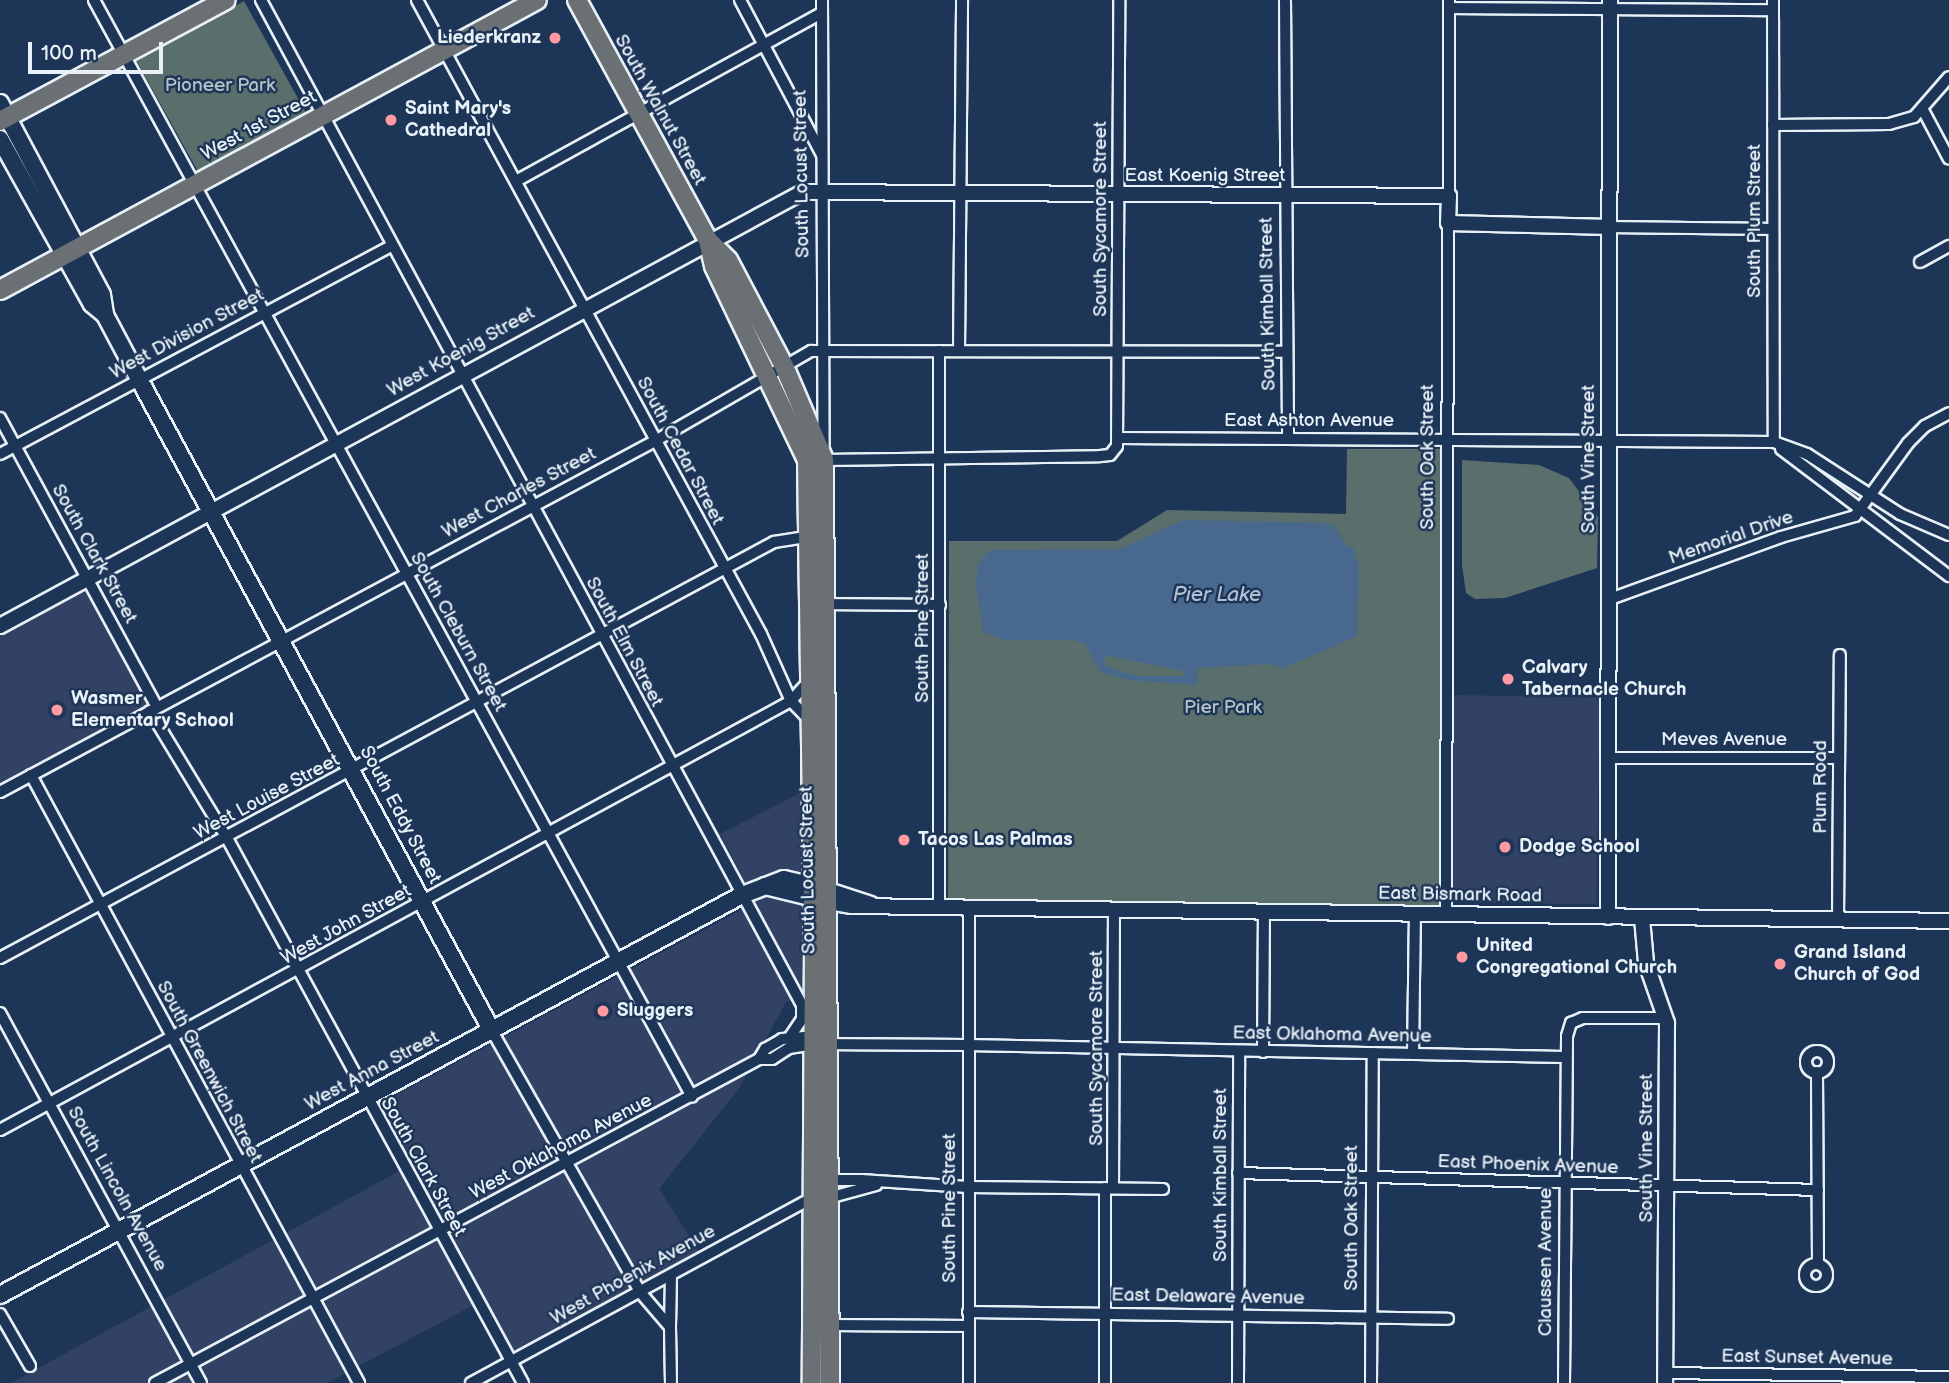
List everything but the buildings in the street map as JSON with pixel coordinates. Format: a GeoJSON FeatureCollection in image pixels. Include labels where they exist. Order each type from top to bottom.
{"type":"FeatureCollection","features":[{"type":"Feature","properties":{"kind":"main road"},"geometry":{"type":"LineString","coordinates":[[70,251],[3,114],[226,0]]}},
{"type":"Feature","properties":{"kind":"main road","name":"West 1st Street"},"geometry":{"type":"LineString","coordinates":[[0,290],[537,0]]}},
{"type":"Feature","properties":{"kind":"main road","name":"South Walnut Street"},"geometry":{"type":"LineString","coordinates":[[577,0],[708,240],[728,260],[785,366]]}},
{"type":"Feature","properties":{"kind":"main road"},"geometry":{"type":"LineString","coordinates":[[0,139],[70,251]]}},
{"type":"Feature","properties":{"kind":"main road","name":"South Walnut Street"},"geometry":{"type":"LineString","coordinates":[[708,240],[714,266],[769,376]]}},
{"type":"Feature","properties":{"kind":"main road","name":"South Eddy Street"},"geometry":{"type":"LineString","coordinates":[[70,251],[92,304],[105,315],[492,1031]]}},
{"type":"Feature","properties":{"kind":"main road","name":"South Locust Street"},"geometry":{"type":"LineString","coordinates":[[785,366],[824,460],[819,604],[821,1199],[812,1383]]}},
{"type":"Feature","properties":{"kind":"main road","name":"South Locust Street"},"geometry":{"type":"LineString","coordinates":[[769,376],[803,446],[810,478],[811,536],[819,604],[811,679],[810,721],[820,893]]}},
{"type":"Feature","properties":{"kind":"main road","name":"West Anna Street"},"geometry":{"type":"LineString","coordinates":[[0,1295],[740,896],[784,879],[820,893]]}},
{"type":"Feature","properties":{"kind":"main road","name":"South Locust Street"},"geometry":{"type":"LineString","coordinates":[[821,1044],[829,1180],[821,1199],[830,1325],[830,1383]]}},
{"type":"Feature","properties":{"kind":"street","name":"South Cleburn Street"},"geometry":{"type":"LineString","coordinates":[[94,0],[262,314],[336,443],[692,1097]]}},
{"type":"Feature","properties":{"kind":"street"},"geometry":{"type":"LineString","coordinates":[[261,0],[391,246]]}},
{"type":"Feature","properties":{"kind":"street"},"geometry":{"type":"LineString","coordinates":[[418,0],[516,181],[639,116],[763,43],[822,13]]}},
{"type":"Feature","properties":{"kind":"street"},"geometry":{"type":"LineString","coordinates":[[740,0],[823,158]]}},
{"type":"Feature","properties":{"kind":"street","name":"South Locust Street"},"geometry":{"type":"LineString","coordinates":[[822,0],[824,460]]}},
{"type":"Feature","properties":{"kind":"street"},"geometry":{"type":"LineString","coordinates":[[959,351],[962,0]]}},
{"type":"Feature","properties":{"kind":"street","name":"South Sycamore Street"},"geometry":{"type":"LineString","coordinates":[[1117,438],[1119,0]]}},
{"type":"Feature","properties":{"kind":"street","name":"South Kimball Street"},"geometry":{"type":"LineString","coordinates":[[1285,0],[1288,439]]}},
{"type":"Feature","properties":{"kind":"street"},"geometry":{"type":"LineString","coordinates":[[1449,4],[1773,5]]}},
{"type":"Feature","properties":{"kind":"street","name":"South Oak Street"},"geometry":{"type":"LineString","coordinates":[[1446,914],[1449,4]]}},
{"type":"Feature","properties":{"kind":"street","name":"South Vine Street"},"geometry":{"type":"LineString","coordinates":[[1608,917],[1610,4]]}},
{"type":"Feature","properties":{"kind":"street","name":"South Plum Street"},"geometry":{"type":"LineString","coordinates":[[1773,5],[1773,442]]}},
{"type":"Feature","properties":{"kind":"street"},"geometry":{"type":"LineString","coordinates":[[1773,125],[1889,124],[1923,110],[1949,77]]}},
{"type":"Feature","properties":{"kind":"street"},"geometry":{"type":"LineString","coordinates":[[1923,110],[1949,159]]}},
{"type":"Feature","properties":{"kind":"street","name":"South Cedar Street"},"geometry":{"type":"LineString","coordinates":[[516,181],[776,665],[791,701],[810,721]]}},
{"type":"Feature","properties":{"kind":"street","name":"West Koenig Street"},"geometry":{"type":"LineString","coordinates":[[0,626],[778,202],[803,192],[823,191],[962,193]]}},
{"type":"Feature","properties":{"kind":"street","name":"East Koenig Street"},"geometry":{"type":"LineString","coordinates":[[962,193],[1449,196]]}},
{"type":"Feature","properties":{"kind":"street"},"geometry":{"type":"LineString","coordinates":[[1448,223],[1772,229]]}},
{"type":"Feature","properties":{"kind":"street","name":"South Elm Street"},"geometry":{"type":"LineString","coordinates":[[391,246],[740,896],[802,1005],[802,1019],[789,1038]]}},
{"type":"Feature","properties":{"kind":"street","name":"West Division Street"},"geometry":{"type":"LineString","coordinates":[[0,454],[391,246]]}},
{"type":"Feature","properties":{"kind":"street"},"geometry":{"type":"LineString","coordinates":[[1920,262],[1949,246]]}},
{"type":"Feature","properties":{"kind":"street"},"geometry":{"type":"LineString","coordinates":[[824,348],[1286,352]]}},
{"type":"Feature","properties":{"kind":"street","name":"West Charles Street"},"geometry":{"type":"LineString","coordinates":[[0,792],[655,441],[785,366],[824,348]]}},
{"type":"Feature","properties":{"kind":"street","name":"South Pine Street"},"geometry":{"type":"LineString","coordinates":[[939,351],[939,906]]}},
{"type":"Feature","properties":{"kind":"street"},"geometry":{"type":"LineString","coordinates":[[1949,413],[1925,426],[1908,443],[1873,495],[1900,514],[1949,536]]}},
{"type":"Feature","properties":{"kind":"street","name":"South Clark Street"},"geometry":{"type":"LineString","coordinates":[[0,418],[153,709],[227,838],[365,1099],[523,1383]]}},
{"type":"Feature","properties":{"kind":"street"},"geometry":{"type":"LineString","coordinates":[[824,460],[941,455],[1110,455],[1117,438]]}},
{"type":"Feature","properties":{"kind":"street","name":"East Ashton Avenue"},"geometry":{"type":"LineString","coordinates":[[1117,438],[1773,442],[1807,454],[1873,495]]}},
{"type":"Feature","properties":{"kind":"street"},"geometry":{"type":"LineString","coordinates":[[1773,442],[1949,576]]}},
{"type":"Feature","properties":{"kind":"street","name":"Memorial Drive"},"geometry":{"type":"LineString","coordinates":[[1610,599],[1781,537],[1855,516],[1873,495]]}},
{"type":"Feature","properties":{"kind":"street","name":"West Louise Street"},"geometry":{"type":"LineString","coordinates":[[0,958],[478,704],[774,542],[811,536]]}},
{"type":"Feature","properties":{"kind":"street"},"geometry":{"type":"LineString","coordinates":[[819,604],[940,605]]}},
{"type":"Feature","properties":{"kind":"street","name":"Plum Road"},"geometry":{"type":"LineString","coordinates":[[1838,920],[1840,655]]}},
{"type":"Feature","properties":{"kind":"street","name":"West John Street"},"geometry":{"type":"LineString","coordinates":[[0,1130],[791,701],[811,679]]}},
{"type":"Feature","properties":{"kind":"street","name":"Meves Avenue"},"geometry":{"type":"LineString","coordinates":[[1608,758],[1839,758]]}},
{"type":"Feature","properties":{"kind":"street","name":"South Greenwich Street"},"geometry":{"type":"LineString","coordinates":[[31,775],[359,1383]]}},
{"type":"Feature","properties":{"kind":"street","name":"East Bismark Road"},"geometry":{"type":"LineString","coordinates":[[820,893],[872,904],[939,906],[1949,921]]}},
{"type":"Feature","properties":{"kind":"street","name":"South Pine Street"},"geometry":{"type":"LineString","coordinates":[[969,906],[969,1383]]}},
{"type":"Feature","properties":{"kind":"street","name":"South Sycamore Street"},"geometry":{"type":"LineString","coordinates":[[1105,1383],[1109,1188],[1116,1049],[1114,908]]}},
{"type":"Feature","properties":{"kind":"street"},"geometry":{"type":"LineString","coordinates":[[1263,1052],[1264,910]]}},
{"type":"Feature","properties":{"kind":"street"},"geometry":{"type":"LineString","coordinates":[[1413,1054],[1415,913]]}},
{"type":"Feature","properties":{"kind":"street","name":"South Vine Street"},"geometry":{"type":"LineString","coordinates":[[1642,918],[1646,962],[1666,1017],[1665,1378]]}},
{"type":"Feature","properties":{"kind":"street","name":"South Lincoln Avenue"},"geometry":{"type":"LineString","coordinates":[[0,1013],[201,1383]]}},
{"type":"Feature","properties":{"kind":"street"},"geometry":{"type":"LineString","coordinates":[[1564,1057],[1571,1023],[1583,1017],[1666,1017]]}},
{"type":"Feature","properties":{"kind":"street","name":"South Eddy Street"},"geometry":{"type":"LineString","coordinates":[[492,1031],[564,1166],[640,1292],[670,1327]]}},
{"type":"Feature","properties":{"kind":"street","name":"West Oklahoma Avenue"},"geometry":{"type":"LineString","coordinates":[[760,1059],[765,1048],[789,1038],[805,1037],[821,1044]]}},
{"type":"Feature","properties":{"kind":"street","name":"West Oklahoma Avenue"},"geometry":{"type":"LineString","coordinates":[[155,1383],[760,1059],[821,1044],[967,1045]]}},
{"type":"Feature","properties":{"kind":"street","name":"East Oklahoma Avenue"},"geometry":{"type":"LineString","coordinates":[[967,1045],[1564,1057]]}},
{"type":"Feature","properties":{"kind":"street","name":"South Kimball Street"},"geometry":{"type":"LineString","coordinates":[[1238,1051],[1238,1383]]}},
{"type":"Feature","properties":{"kind":"street","name":"South Oak Street"},"geometry":{"type":"LineString","coordinates":[[1371,1383],[1373,1054]]}},
{"type":"Feature","properties":{"kind":"street","name":"Claussen Avenue"},"geometry":{"type":"LineString","coordinates":[[1564,1057],[1564,1383]]}},
{"type":"Feature","properties":{"kind":"street"},"geometry":{"type":"LineString","coordinates":[[1817,1072],[1818,1264]]}},
{"type":"Feature","properties":{"kind":"street","name":"East Phoenix Avenue"},"geometry":{"type":"LineString","coordinates":[[1238,1173],[1818,1190]]}},
{"type":"Feature","properties":{"kind":"street","name":"West Phoenix Avenue"},"geometry":{"type":"LineString","coordinates":[[829,1180],[968,1187]]}},
{"type":"Feature","properties":{"kind":"street","name":"West Phoenix Avenue"},"geometry":{"type":"LineString","coordinates":[[471,1383],[821,1199],[879,1184]]}},
{"type":"Feature","properties":{"kind":"street"},"geometry":{"type":"LineString","coordinates":[[968,1187],[1163,1189]]}},
{"type":"Feature","properties":{"kind":"street"},"geometry":{"type":"LineString","coordinates":[[671,1276],[671,1383]]}},
{"type":"Feature","properties":{"kind":"street","name":"East Delaware Avenue"},"geometry":{"type":"LineString","coordinates":[[968,1312],[1448,1319]]}},
{"type":"Feature","properties":{"kind":"street"},"geometry":{"type":"LineString","coordinates":[[0,1314],[30,1366]]}},
{"type":"Feature","properties":{"kind":"street"},"geometry":{"type":"LineString","coordinates":[[830,1325],[968,1326]]}},
{"type":"Feature","properties":{"kind":"street","name":"East Sunset Avenue"},"geometry":{"type":"LineString","coordinates":[[1665,1378],[1861,1380],[1949,1377]]}},
{"type":"Feature","properties":{"kind":"shaded area"},"geometry":{"type":"Polygon","coordinates":[[[83,586],[149,705],[0,785],[0,632],[83,586]]]}},
{"type":"Feature","properties":{"kind":"shaded area"},"geometry":{"type":"Polygon","coordinates":[[[1453,695],[1600,698],[1596,905],[1449,902],[1453,695]]]}},
{"type":"Feature","properties":{"kind":"shaded area"},"geometry":{"type":"Polygon","coordinates":[[[820,783],[823,992],[786,1002],[740,1087],[659,1189],[701,1254],[513,1353],[483,1300],[327,1383],[11,1383],[412,1164],[381,1103],[756,902],[720,834],[820,783]]]}},
{"type":"Feature","properties":{"kind":"green space","name":"Pioneer Park"},"geometry":{"type":"Polygon","coordinates":[[[244,1],[306,113],[198,173],[136,61],[244,1]]]}},
{"type":"Feature","properties":{"kind":"green space","name":"Pier Park"},"geometry":{"type":"Polygon","coordinates":[[[1347,449],[1442,449],[1439,907],[948,901],[949,541],[1117,541],[1167,510],[1346,514],[1347,449]]]}},
{"type":"Feature","properties":{"kind":"green space"},"geometry":{"type":"Polygon","coordinates":[[[1462,460],[1539,465],[1569,478],[1598,517],[1597,568],[1505,598],[1475,599],[1466,593],[1462,565],[1462,460]]]}},
{"type":"Feature","properties":{"kind":"water","name":"Pier Lake"},"geometry":{"type":"Polygon","coordinates":[[[1183,520],[1326,523],[1335,527],[1347,546],[1353,547],[1359,566],[1357,636],[1282,669],[1271,664],[1198,668],[1197,685],[1129,680],[1100,672],[1085,644],[1072,640],[1004,640],[983,632],[976,584],[978,564],[990,550],[1119,549],[1183,520]],[[1109,656],[1104,658],[1105,666],[1137,676],[1185,676],[1183,671],[1109,656]]]}},
{"type":"Feature","properties":{"kind":"place","name":"Liederkranz"},"geometry":{"type":"Point","coordinates":[555,38]}},
{"type":"Feature","properties":{"kind":"place","name":"Saint Mary's Cathedral"},"geometry":{"type":"Point","coordinates":[391,120]}},
{"type":"Feature","properties":{"kind":"place","name":"Calvary Tabernacle Church"},"geometry":{"type":"Point","coordinates":[1508,679]}},
{"type":"Feature","properties":{"kind":"place","name":"Wasmer Elementary School"},"geometry":{"type":"Point","coordinates":[57,710]}},
{"type":"Feature","properties":{"kind":"place","name":"Tacos Las Palmas"},"geometry":{"type":"Point","coordinates":[904,840]}},
{"type":"Feature","properties":{"kind":"place","name":"Dodge School"},"geometry":{"type":"Point","coordinates":[1505,847]}},
{"type":"Feature","properties":{"kind":"place","name":"United Congregational Church"},"geometry":{"type":"Point","coordinates":[1462,957]}},
{"type":"Feature","properties":{"kind":"place","name":"Grand Island Church of God"},"geometry":{"type":"Point","coordinates":[1780,964]}},
{"type":"Feature","properties":{"kind":"place","name":"Sluggers"},"geometry":{"type":"Point","coordinates":[603,1011]}}]}
